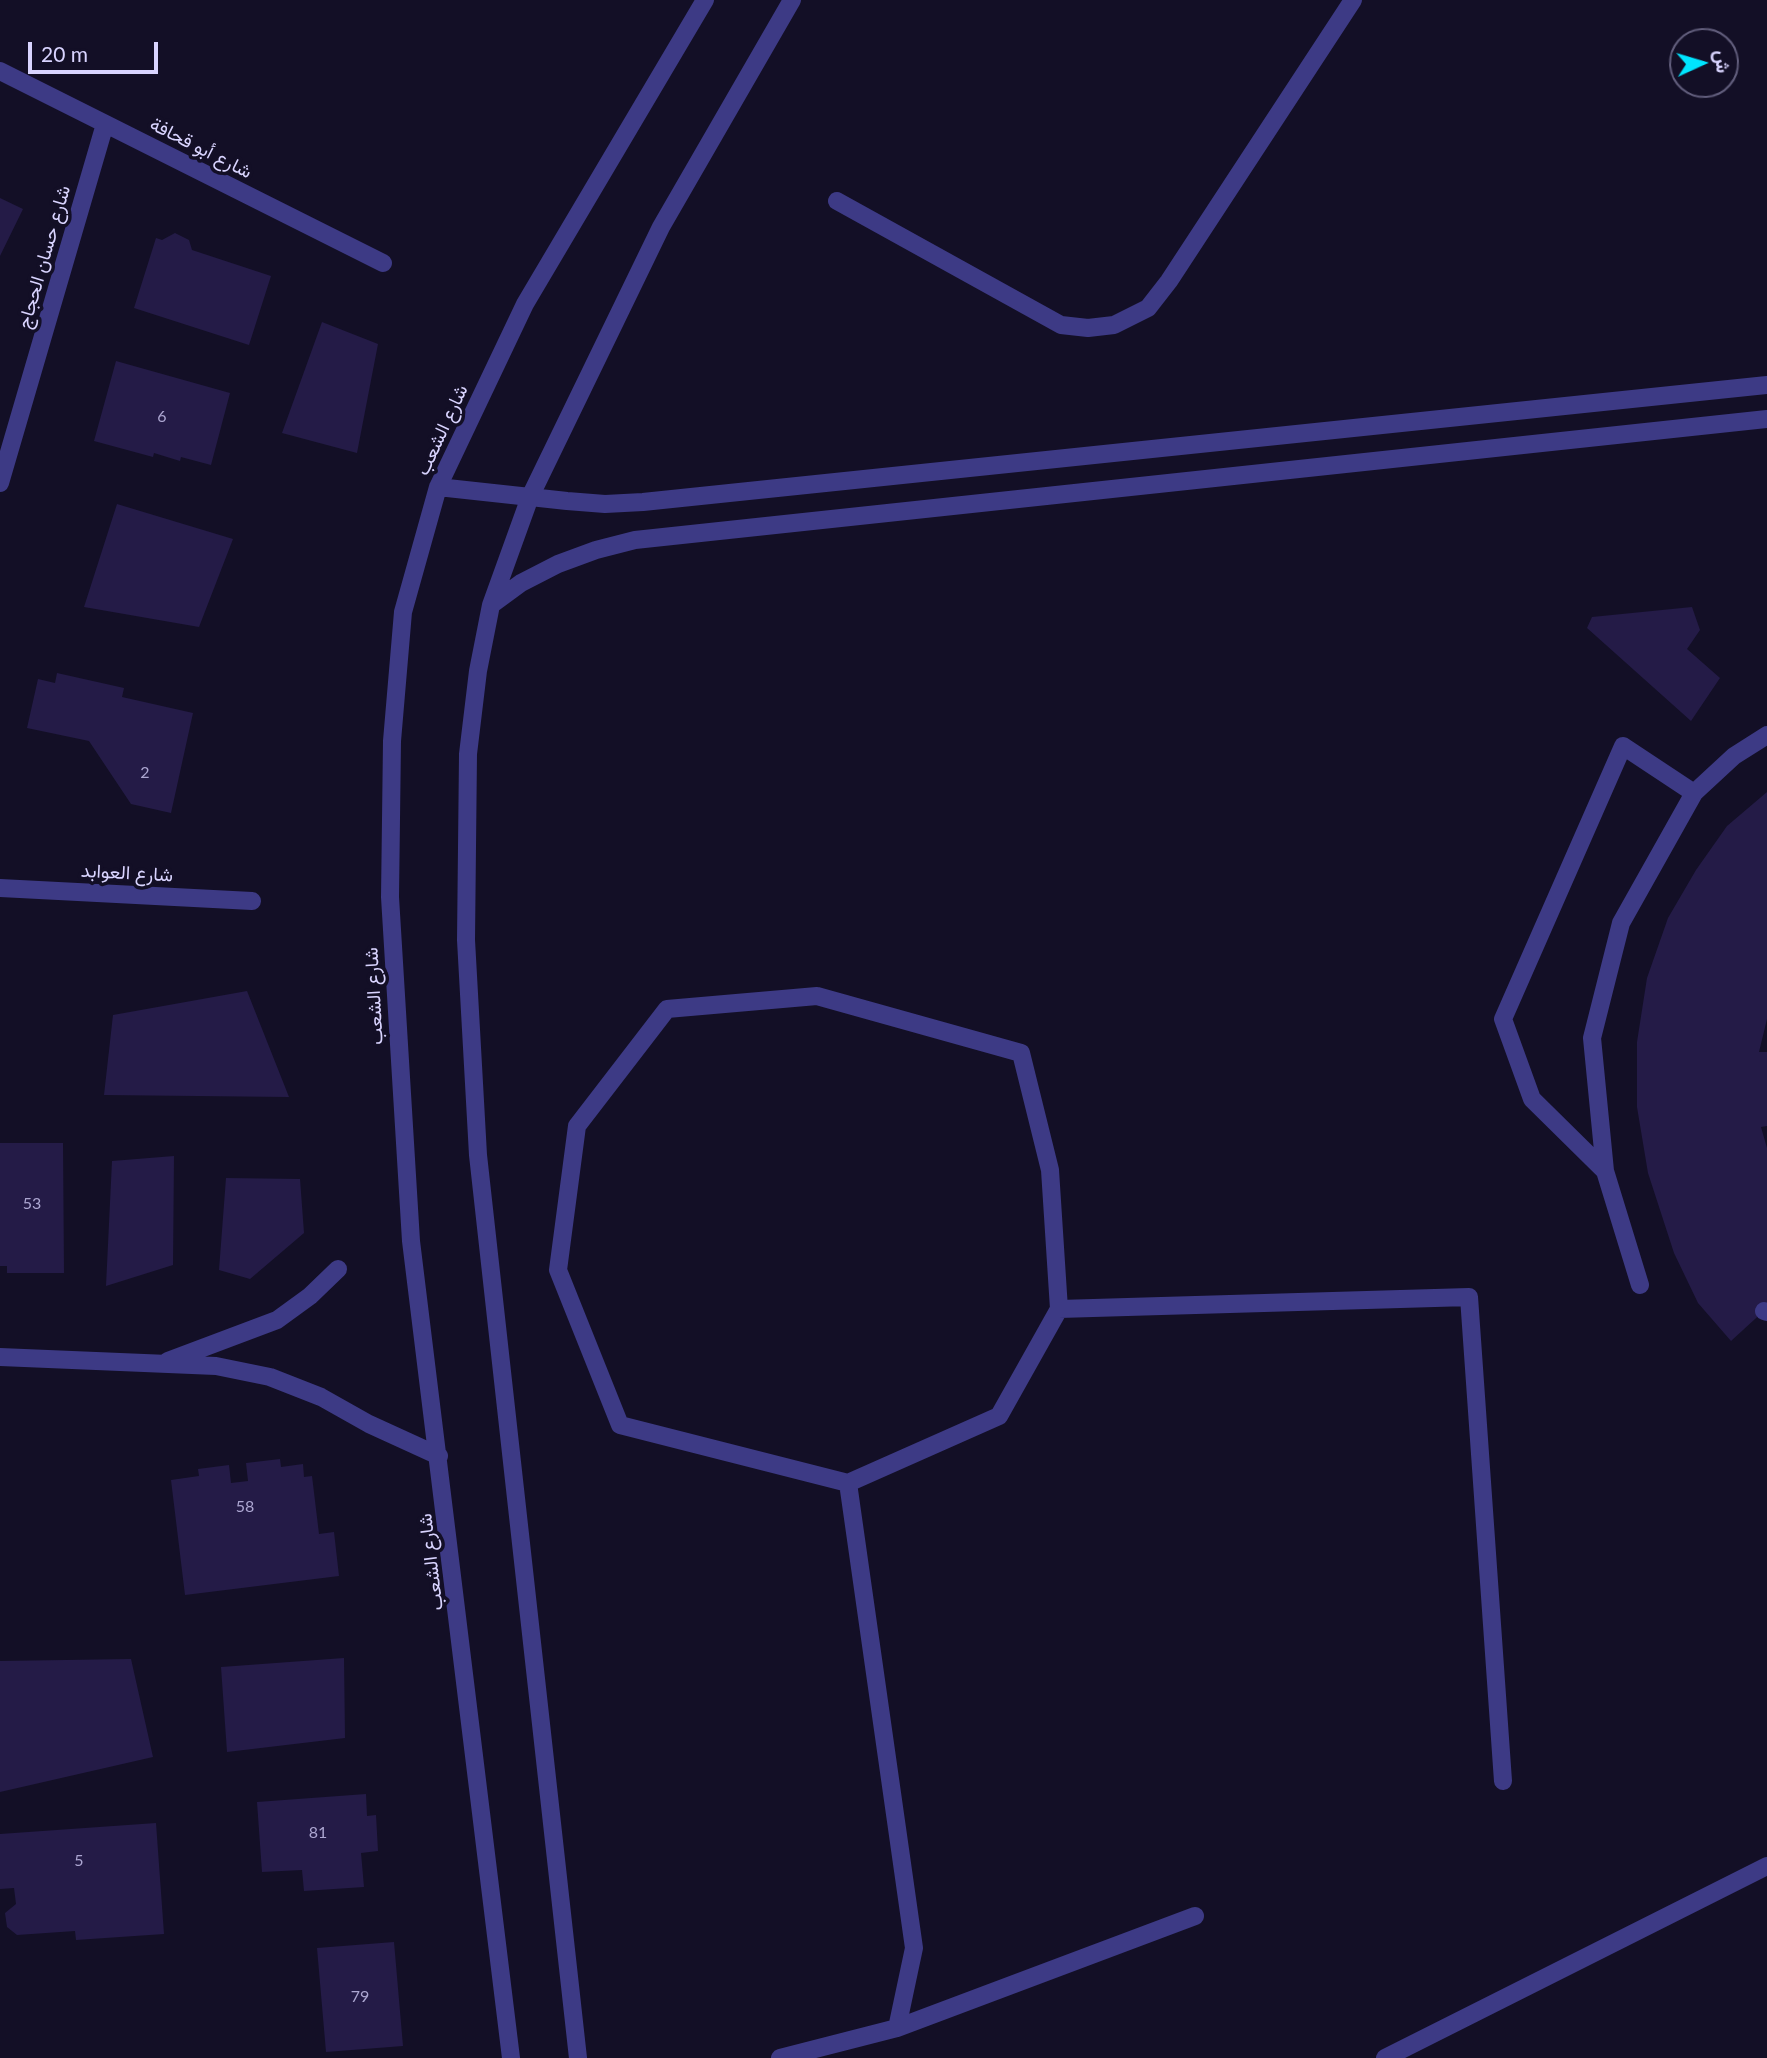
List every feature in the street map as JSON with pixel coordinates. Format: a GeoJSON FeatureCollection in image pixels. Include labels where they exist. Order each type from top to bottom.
{"type":"FeatureCollection","features":[{"type":"Feature","properties":{"kind":"street","name":"شارع الشعب"},"geometry":{"type":"LineString","coordinates":[[511,2058],[411,1241],[390,897],[392,741],[403,612],[438,487],[525,304],[705,0]]}},
{"type":"Feature","properties":{"kind":"street"},"geometry":{"type":"LineString","coordinates":[[578,2058],[478,1155],[466,940],[468,754],[478,671],[491,605],[530,497],[661,227],[792,0]]}},
{"type":"Feature","properties":{"kind":"street"},"geometry":{"type":"LineString","coordinates":[[837,201],[1061,325],[1088,328],[1114,325],[1148,308],[1169,281],[1353,0]]}},
{"type":"Feature","properties":{"kind":"street","name":"شارع أبو قحافة"},"geometry":{"type":"LineString","coordinates":[[0,71],[383,263]]}},
{"type":"Feature","properties":{"kind":"street","name":"شارع حسان الحجاج"},"geometry":{"type":"LineString","coordinates":[[0,483],[105,124]]}},
{"type":"Feature","properties":{"kind":"street"},"geometry":{"type":"LineString","coordinates":[[438,487],[605,504],[643,502],[1767,385]]}},
{"type":"Feature","properties":{"kind":"street"},"geometry":{"type":"LineString","coordinates":[[491,605],[521,583],[558,564],[635,540],[1767,419]]}},
{"type":"Feature","properties":{"kind":"street"},"geometry":{"type":"LineString","coordinates":[[1640,1285],[1605,1171],[1592,1038],[1621,923],[1694,793],[1734,755],[1767,735]]}},
{"type":"Feature","properties":{"kind":"street"},"geometry":{"type":"LineString","coordinates":[[1605,1171],[1532,1099],[1503,1019],[1623,746],[1694,793]]}},
{"type":"Feature","properties":{"kind":"street","name":"شارع العوابد"},"geometry":{"type":"LineString","coordinates":[[0,888],[252,901]]}},
{"type":"Feature","properties":{"kind":"street"},"geometry":{"type":"LineString","coordinates":[[817,996],[1021,1053],[1050,1170],[1059,1309],[999,1416],[848,1483],[620,1425],[558,1270],[577,1126],[667,1009],[817,996]]}},
{"type":"Feature","properties":{"kind":"street"},"geometry":{"type":"LineString","coordinates":[[161,1364],[277,1320],[310,1296],[338,1269]]}},
{"type":"Feature","properties":{"kind":"street"},"geometry":{"type":"LineString","coordinates":[[1059,1309],[1469,1297],[1503,1781]]}},
{"type":"Feature","properties":{"kind":"street"},"geometry":{"type":"LineString","coordinates":[[0,1357],[216,1366],[270,1377],[321,1397],[369,1424],[439,1457]]}},
{"type":"Feature","properties":{"kind":"street"},"geometry":{"type":"LineString","coordinates":[[848,1483],[914,1948],[897,2028]]}},
{"type":"Feature","properties":{"kind":"street"},"geometry":{"type":"LineString","coordinates":[[1385,2058],[1767,1866]]}},
{"type":"Feature","properties":{"kind":"street"},"geometry":{"type":"LineString","coordinates":[[780,2058],[897,2028],[1195,1916]]}},
{"type":"Feature","properties":{"kind":"building"},"geometry":{"type":"Polygon","coordinates":[[[0,198],[23,209],[0,256],[0,198]]]}},
{"type":"Feature","properties":{"kind":"building"},"geometry":{"type":"Polygon","coordinates":[[[175,233],[189,240],[192,250],[271,276],[249,345],[134,308],[156,238],[162,240],[175,233]]]}},
{"type":"Feature","properties":{"kind":"building"},"geometry":{"type":"Polygon","coordinates":[[[322,322],[378,344],[357,453],[282,433],[322,322]]]}},
{"type":"Feature","properties":{"kind":"building"},"geometry":{"type":"Polygon","coordinates":[[[116,361],[230,393],[211,465],[181,457],[180,461],[154,453],[153,457],[94,441],[116,361]]]}},
{"type":"Feature","properties":{"kind":"building"},"geometry":{"type":"Polygon","coordinates":[[[117,504],[233,539],[199,627],[84,607],[117,504]]]}},
{"type":"Feature","properties":{"kind":"building"},"geometry":{"type":"Polygon","coordinates":[[[1692,607],[1700,630],[1687,649],[1720,678],[1691,721],[1587,628],[1592,617],[1692,607]]]}},
{"type":"Feature","properties":{"kind":"building"},"geometry":{"type":"Polygon","coordinates":[[[57,673],[124,688],[122,697],[193,713],[171,813],[131,804],[89,741],[27,728],[38,679],[55,683],[57,673]]]}},
{"type":"Feature","properties":{"kind":"building"},"geometry":{"type":"Polygon","coordinates":[[[1767,792],[1767,1019],[1759,1052],[1767,1052],[1767,1126],[1761,1127],[1767,1148],[1767,1308],[1731,1341],[1698,1303],[1674,1253],[1648,1173],[1637,1107],[1637,1042],[1647,978],[1668,918],[1696,870],[1727,826],[1767,792]]]}},
{"type":"Feature","properties":{"kind":"building"},"geometry":{"type":"Polygon","coordinates":[[[247,991],[289,1097],[104,1095],[113,1015],[247,991]]]}},
{"type":"Feature","properties":{"kind":"building"},"geometry":{"type":"Polygon","coordinates":[[[0,1143],[63,1143],[64,1273],[7,1273],[7,1266],[0,1266],[0,1143]]]}},
{"type":"Feature","properties":{"kind":"building"},"geometry":{"type":"Polygon","coordinates":[[[174,1156],[173,1265],[106,1286],[112,1161],[174,1156]]]}},
{"type":"Feature","properties":{"kind":"building"},"geometry":{"type":"Polygon","coordinates":[[[226,1178],[300,1179],[304,1233],[250,1279],[219,1270],[226,1178]]]}},
{"type":"Feature","properties":{"kind":"building"},"geometry":{"type":"Polygon","coordinates":[[[280,1459],[281,1467],[303,1464],[304,1477],[312,1476],[319,1534],[334,1532],[339,1576],[185,1595],[171,1480],[199,1476],[198,1469],[229,1465],[231,1483],[248,1481],[246,1463],[280,1459]]]}},
{"type":"Feature","properties":{"kind":"building"},"geometry":{"type":"Polygon","coordinates":[[[344,1658],[345,1738],[227,1752],[221,1667],[344,1658]]]}},
{"type":"Feature","properties":{"kind":"building"},"geometry":{"type":"Polygon","coordinates":[[[131,1659],[153,1757],[0,1792],[0,1661],[131,1659]]]}},
{"type":"Feature","properties":{"kind":"building"},"geometry":{"type":"Polygon","coordinates":[[[366,1794],[367,1816],[376,1815],[378,1851],[361,1853],[364,1887],[304,1891],[302,1870],[262,1872],[257,1802],[366,1794]]]}},
{"type":"Feature","properties":{"kind":"building"},"geometry":{"type":"Polygon","coordinates":[[[156,1823],[164,1934],[76,1940],[75,1931],[17,1935],[7,1927],[5,1913],[16,1904],[14,1888],[0,1889],[0,1834],[156,1823]]]}},
{"type":"Feature","properties":{"kind":"building"},"geometry":{"type":"Polygon","coordinates":[[[394,1942],[403,2046],[326,2052],[317,1948],[394,1942]]]}}]}
